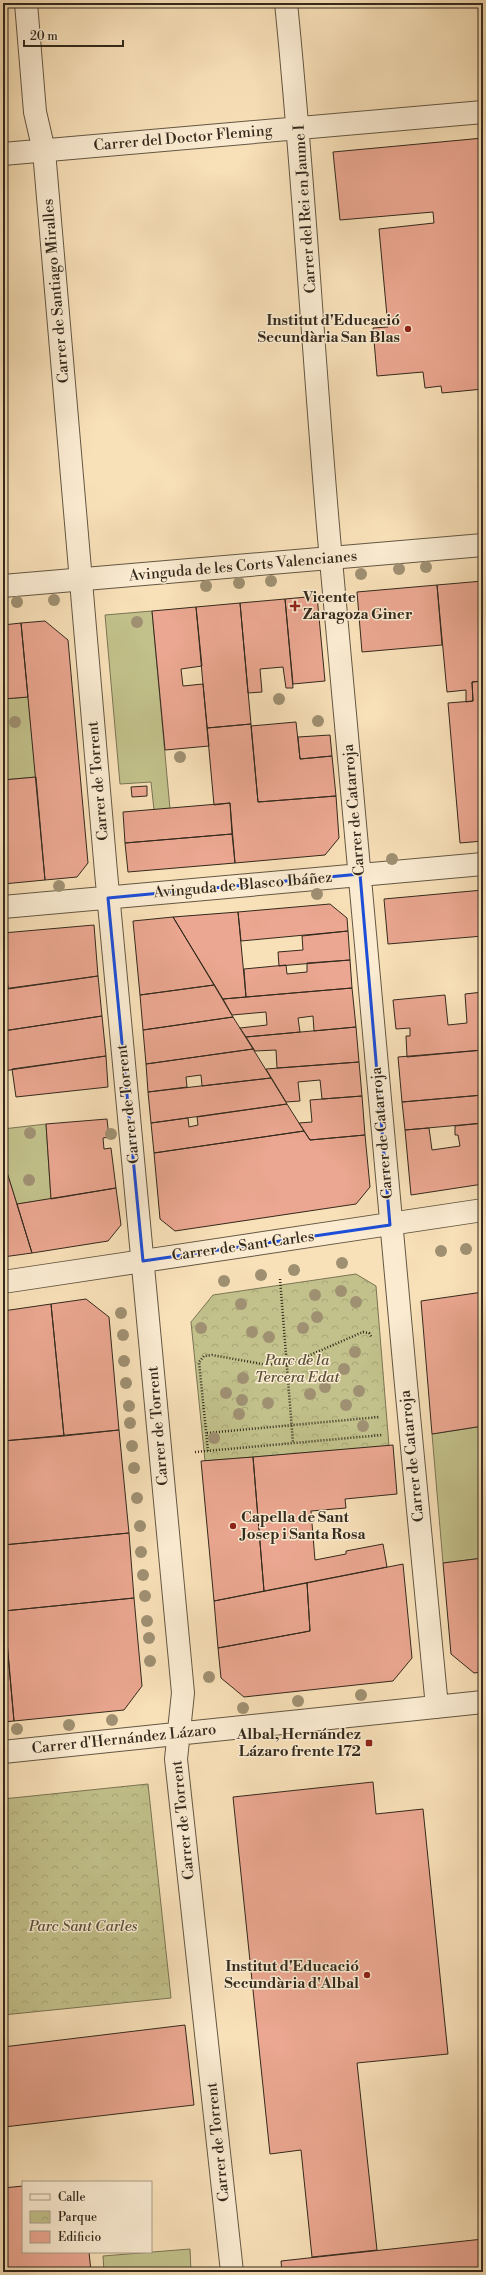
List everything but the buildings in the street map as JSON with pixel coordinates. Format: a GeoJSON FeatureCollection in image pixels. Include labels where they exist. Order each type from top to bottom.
{"type":"FeatureCollection","features":[{"type":"Feature","properties":{"kind":"street","name":"Carrer de Santiago Miralles"},"geometry":{"type":"LineString","coordinates":[[26,3],[35,112],[44,151],[80,580]]}},
{"type":"Feature","properties":{"kind":"street","name":"Carrer del Rei en Jaume I"},"geometry":{"type":"LineString","coordinates":[[286,3],[299,127],[331,558]]}},
{"type":"Feature","properties":{"kind":"street","name":"Carrer del Doctor Fleming"},"geometry":{"type":"LineString","coordinates":[[3,154],[483,112]]}},
{"type":"Feature","properties":{"kind":"street","name":"Avinguda de les Corts Valencianes"},"geometry":{"type":"LineString","coordinates":[[3,586],[483,545]]}},
{"type":"Feature","properties":{"kind":"street","name":"Carrer de Catarroja"},"geometry":{"type":"LineString","coordinates":[[331,558],[390,1224],[437,1707]]}},
{"type":"Feature","properties":{"kind":"street","name":"Carrer de Torrent"},"geometry":{"type":"LineString","coordinates":[[80,580],[108,898],[183,1693],[180,1733],[176,1759],[232,2272]]}},
{"type":"Feature","properties":{"kind":"street","name":"Avinguda de Blasco Ibáñez"},"geometry":{"type":"LineString","coordinates":[[3,907],[483,864]]}},
{"type":"Feature","properties":{"kind":"street","name":"Carrer de Sant Carles"},"geometry":{"type":"LineString","coordinates":[[3,1282],[483,1210]]}},
{"type":"Feature","properties":{"kind":"street","name":"Carrer d'Hernández Lázaro"},"geometry":{"type":"LineString","coordinates":[[3,1752],[483,1702]]}},
{"type":"Feature","properties":{"kind":"path"},"geometry":{"type":"LineString","coordinates":[[280,1279],[293,1443]]}},
{"type":"Feature","properties":{"kind":"path"},"geometry":{"type":"LineString","coordinates":[[208,1451],[200,1362],[201,1358],[212,1355],[262,1364],[287,1365],[363,1332],[370,1333],[372,1345]]}},
{"type":"Feature","properties":{"kind":"path"},"geometry":{"type":"LineString","coordinates":[[378,1409],[379,1423]]}},
{"type":"Feature","properties":{"kind":"path"},"geometry":{"type":"LineString","coordinates":[[207,1433],[379,1416]]}},
{"type":"Feature","properties":{"kind":"path"},"geometry":{"type":"LineString","coordinates":[[380,1429],[380,1435]]}},
{"type":"Feature","properties":{"kind":"path"},"geometry":{"type":"LineString","coordinates":[[195,1452],[388,1434]]}},
{"type":"Feature","properties":{"kind":"highlighted area"},"geometry":{"type":"Polygon","coordinates":[[[360,874],[390,1225],[143,1261],[108,898],[360,874]]]}},
{"type":"Feature","properties":{"kind":"green space"},"geometry":{"type":"Polygon","coordinates":[[[152,611],[170,809],[154,810],[151,782],[120,784],[105,615],[152,611]]]}},
{"type":"Feature","properties":{"kind":"green space"},"geometry":{"type":"Polygon","coordinates":[[[28,697],[36,777],[3,780],[3,699],[28,697]]]}},
{"type":"Feature","properties":{"kind":"green space"},"geometry":{"type":"Polygon","coordinates":[[[46,1124],[51,1199],[17,1204],[3,1160],[3,1129],[46,1124]]]}},
{"type":"Feature","properties":{"kind":"green space","name":"Parc de la Tercera Edat"},"geometry":{"type":"Polygon","coordinates":[[[356,1274],[376,1286],[389,1446],[205,1461],[191,1322],[213,1295],[356,1274]]]}},
{"type":"Feature","properties":{"kind":"green space"},"geometry":{"type":"Polygon","coordinates":[[[483,1426],[483,1558],[443,1563],[432,1434],[483,1426]]]}},
{"type":"Feature","properties":{"kind":"green space","name":"Parc Sant Carles"},"geometry":{"type":"Polygon","coordinates":[[[148,1784],[171,1998],[3,2015],[3,1799],[148,1784]]]}},
{"type":"Feature","properties":{"kind":"green space"},"geometry":{"type":"Polygon","coordinates":[[[190,2249],[191,2272],[104,2272],[103,2256],[190,2249]]]}},
{"type":"Feature","properties":{"kind":"place","name":"Institut d'Educació Secundària San Blas"},"geometry":{"type":"Point","coordinates":[408,329]}},
{"type":"Feature","properties":{"kind":"place","name":"Vicente Zaragoza Giner"},"geometry":{"type":"Point","coordinates":[295,606]}},
{"type":"Feature","properties":{"kind":"place","name":"Capella de Sant Josep i Santa Rosa"},"geometry":{"type":"Point","coordinates":[233,1526]}},
{"type":"Feature","properties":{"kind":"place","name":"Albal, Hernández Lázaro frente 172"},"geometry":{"type":"Point","coordinates":[369,1743]}},
{"type":"Feature","properties":{"kind":"place","name":"Institut d'Educació Secundària d'Albal"},"geometry":{"type":"Point","coordinates":[367,1975]}}]}
